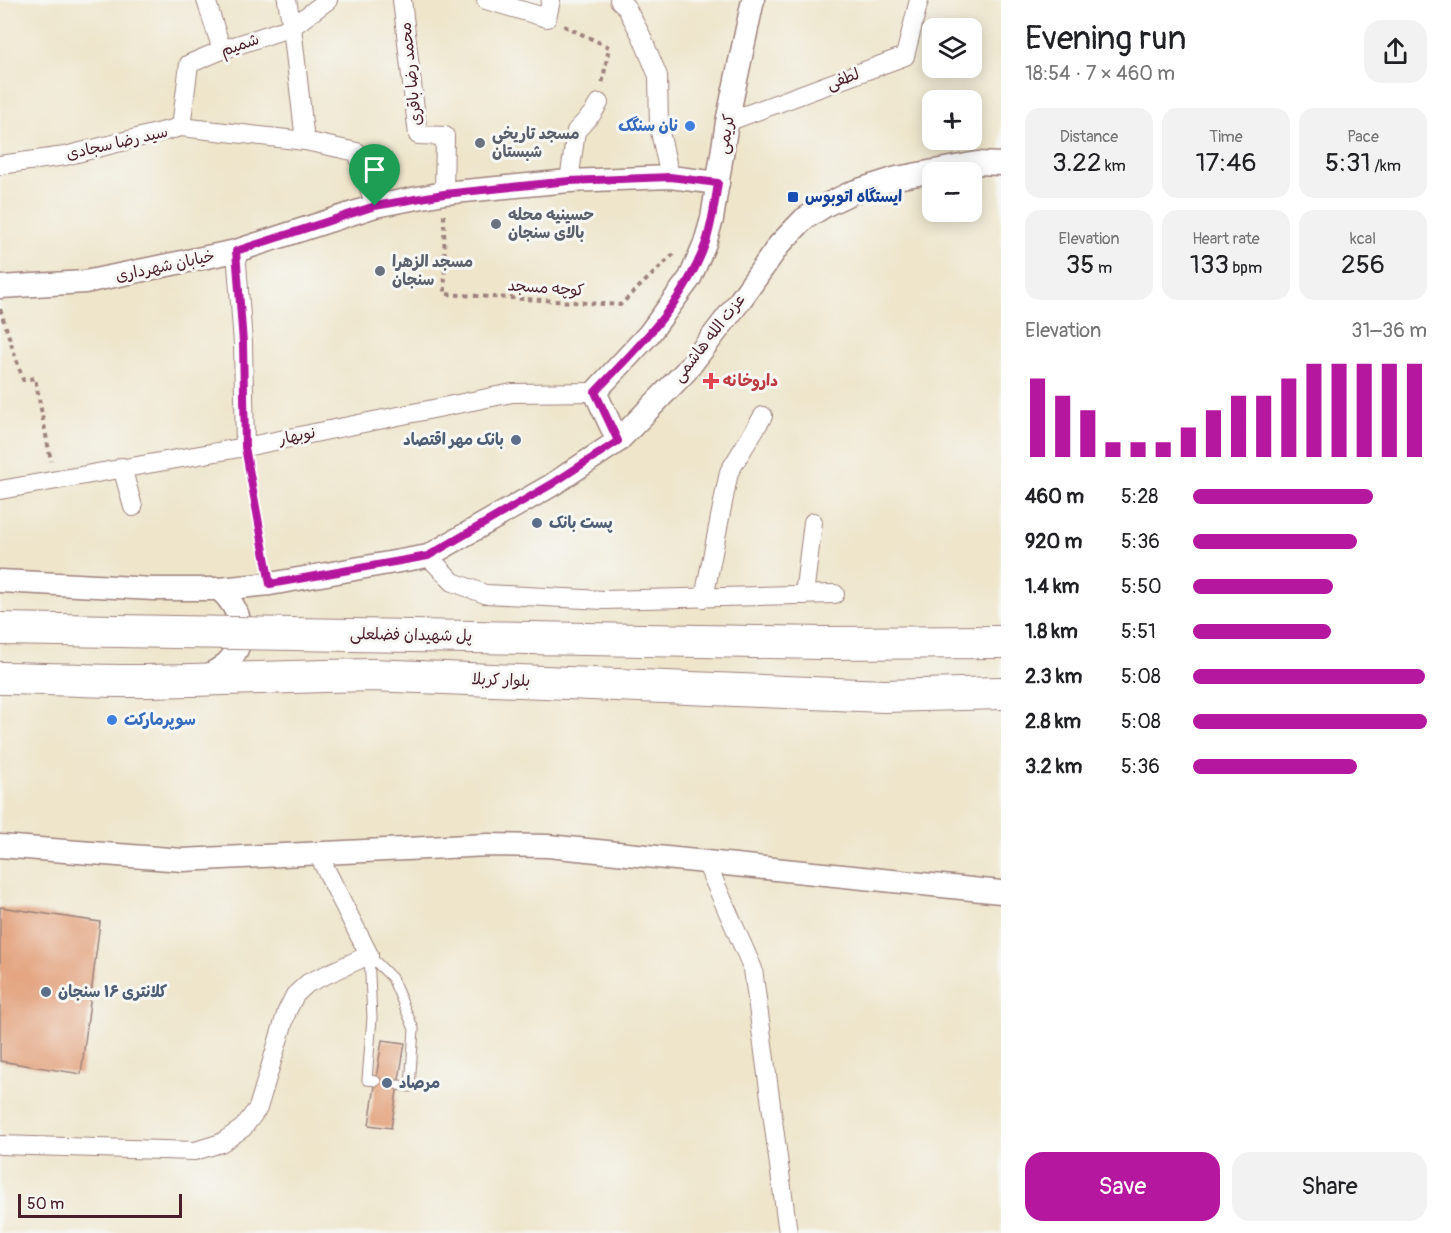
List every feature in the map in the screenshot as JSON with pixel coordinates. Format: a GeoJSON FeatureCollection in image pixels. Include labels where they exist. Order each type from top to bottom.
{"type":"FeatureCollection","features":[{"type":"Feature","properties":{"kind":"highway","name":"پل شهیدان فضلعلی"},"geometry":{"type":"LineString","coordinates":[[0,629],[822,643],[1001,642]]}},
{"type":"Feature","properties":{"kind":"highway","name":"بلوار کربلا"},"geometry":{"type":"LineString","coordinates":[[0,678],[148,681],[371,675],[884,696],[1001,693]]}},
{"type":"Feature","properties":{"kind":"street"},"geometry":{"type":"LineString","coordinates":[[206,0],[222,50]]}},
{"type":"Feature","properties":{"kind":"street"},"geometry":{"type":"LineString","coordinates":[[287,0],[305,141]]}},
{"type":"Feature","properties":{"kind":"street","name":"شمیم"},"geometry":{"type":"LineString","coordinates":[[181,127],[189,64],[222,50],[292,27],[328,0]]}},
{"type":"Feature","properties":{"kind":"street","name":"محمد رضا باقری"},"geometry":{"type":"LineString","coordinates":[[402,0],[418,135],[445,136],[444,194]]}},
{"type":"Feature","properties":{"kind":"street"},"geometry":{"type":"LineString","coordinates":[[486,0],[546,18],[551,0]]}},
{"type":"Feature","properties":{"kind":"street"},"geometry":{"type":"LineString","coordinates":[[619,0],[626,7],[641,35],[658,76],[659,127],[670,177]]}},
{"type":"Feature","properties":{"kind":"street","name":"کریمی"},"geometry":{"type":"LineString","coordinates":[[595,392],[649,334],[690,278],[705,243],[712,219],[727,122],[753,0]]}},
{"type":"Feature","properties":{"kind":"street","name":"لطفی"},"geometry":{"type":"LineString","coordinates":[[727,122],[904,56],[919,0]]}},
{"type":"Feature","properties":{"kind":"street"},"geometry":{"type":"LineString","coordinates":[[569,181],[576,131],[599,103]]}},
{"type":"Feature","properties":{"kind":"street","name":"سید رضا سجادی"},"geometry":{"type":"LineString","coordinates":[[0,165],[65,156],[181,127],[305,141],[357,152],[375,206]]}},
{"type":"Feature","properties":{"kind":"street"},"geometry":{"type":"LineString","coordinates":[[979,162],[1001,153]]}},
{"type":"Feature","properties":{"kind":"street","name":"عزت الله هاشمی"},"geometry":{"type":"LineString","coordinates":[[982,163],[1001,164]]}},
{"type":"Feature","properties":{"kind":"street","name":"عزت الله هاشمی"},"geometry":{"type":"LineString","coordinates":[[428,556],[552,484],[618,441],[686,371],[739,302],[779,244],[804,219],[853,192],[897,178],[922,173]]}},
{"type":"Feature","properties":{"kind":"street","name":"خیابان شهرداری"},"geometry":{"type":"LineString","coordinates":[[0,287],[85,282],[236,251],[375,206],[444,194],[569,181],[670,177],[718,183]]}},
{"type":"Feature","properties":{"kind":"street"},"geometry":{"type":"LineString","coordinates":[[236,251],[243,343],[245,447]]}},
{"type":"Feature","properties":{"kind":"street"},"geometry":{"type":"LineString","coordinates":[[595,392],[618,441]]}},
{"type":"Feature","properties":{"kind":"street","name":"نوبهار"},"geometry":{"type":"LineString","coordinates":[[0,490],[245,447],[512,393],[595,392]]}},
{"type":"Feature","properties":{"kind":"street"},"geometry":{"type":"LineString","coordinates":[[704,598],[729,472],[763,416]]}},
{"type":"Feature","properties":{"kind":"street"},"geometry":{"type":"LineString","coordinates":[[122,467],[133,507]]}},
{"type":"Feature","properties":{"kind":"street"},"geometry":{"type":"LineString","coordinates":[[804,595],[813,522]]}},
{"type":"Feature","properties":{"kind":"street"},"geometry":{"type":"LineString","coordinates":[[0,581],[154,589],[219,589],[270,584],[428,556],[453,582],[485,594],[604,600],[835,594]]}},
{"type":"Feature","properties":{"kind":"street"},"geometry":{"type":"LineString","coordinates":[[203,678],[226,664],[236,652],[241,637],[237,610],[230,598],[219,589]]}},
{"type":"Feature","properties":{"kind":"street"},"geometry":{"type":"LineString","coordinates":[[0,846],[183,860],[488,845],[548,846],[705,860],[1001,892]]}},
{"type":"Feature","properties":{"kind":"street"},"geometry":{"type":"LineString","coordinates":[[0,1145],[195,1150],[222,1143],[243,1128],[258,1108],[286,1011],[295,995],[308,983],[369,955],[318,854]]}},
{"type":"Feature","properties":{"kind":"street"},"geometry":{"type":"LineString","coordinates":[[705,860],[753,969],[788,1233]]}},
{"type":"Feature","properties":{"kind":"lane"},"geometry":{"type":"LineString","coordinates":[[369,955],[372,1018],[367,1080],[376,1081]]}},
{"type":"Feature","properties":{"kind":"lane"},"geometry":{"type":"LineString","coordinates":[[369,955],[392,978],[414,1029],[410,1087],[398,1085]]}},
{"type":"Feature","properties":{"kind":"path"},"geometry":{"type":"LineString","coordinates":[[546,18],[609,46],[599,103]]}},
{"type":"Feature","properties":{"kind":"path","name":"کوچه مسجد"},"geometry":{"type":"LineString","coordinates":[[444,194],[445,294],[620,305],[679,250]]}},
{"type":"Feature","properties":{"kind":"path"},"geometry":{"type":"LineString","coordinates":[[0,309],[23,380],[35,378],[54,480]]}},
{"type":"Feature","properties":{"kind":"path"},"geometry":{"type":"LineString","coordinates":[[245,447],[270,584]]}},
{"type":"Feature","properties":{"kind":"building","name":"کلانتری ۱۶ سنجان"},"geometry":{"type":"Polygon","coordinates":[[[0,907],[100,922],[81,1074],[0,1061],[0,907]]]}},
{"type":"Feature","properties":{"kind":"building","name":"مرصاد"},"geometry":{"type":"Polygon","coordinates":[[[382,1040],[405,1043],[391,1128],[369,1125],[382,1040]]]}},
{"type":"Feature","properties":{"kind":"place","name":"نان سنگک"},"geometry":{"type":"Point","coordinates":[690,126]}},
{"type":"Feature","properties":{"kind":"place","name":"مسجد تاریخی شبستان"},"geometry":{"type":"Point","coordinates":[480,143]}},
{"type":"Feature","properties":{"kind":"place","name":"ایستگاه اتوبوس"},"geometry":{"type":"Point","coordinates":[793,197]}},
{"type":"Feature","properties":{"kind":"place","name":"حسینیه محله بالای سنجان"},"geometry":{"type":"Point","coordinates":[496,224]}},
{"type":"Feature","properties":{"kind":"place","name":"مسجد الزهرا سنجان"},"geometry":{"type":"Point","coordinates":[380,271]}},
{"type":"Feature","properties":{"kind":"place","name":"داروخانه"},"geometry":{"type":"Point","coordinates":[711,381]}},
{"type":"Feature","properties":{"kind":"place","name":"بانک مهر اقتصاد"},"geometry":{"type":"Point","coordinates":[516,440]}},
{"type":"Feature","properties":{"kind":"place","name":"پست بانک"},"geometry":{"type":"Point","coordinates":[537,523]}},
{"type":"Feature","properties":{"kind":"place","name":"سوپرمارکت"},"geometry":{"type":"Point","coordinates":[112,720]}},
{"type":"Feature","properties":{"kind":"place","name":"کلانتری ۱۶ سنجان"},"geometry":{"type":"Point","coordinates":[46,992]}},
{"type":"Feature","properties":{"kind":"place","name":"مرصاد"},"geometry":{"type":"Point","coordinates":[387,1083]}},
{"type":"Feature","properties":{"kind":"route"},"geometry":{"type":"LineString","coordinates":[[670,177],[718,183],[705,243],[690,278],[649,334],[595,392],[618,441],[552,484],[428,556],[270,584],[245,447],[243,343],[236,251],[375,206],[444,194],[569,181],[670,177]]}}]}
